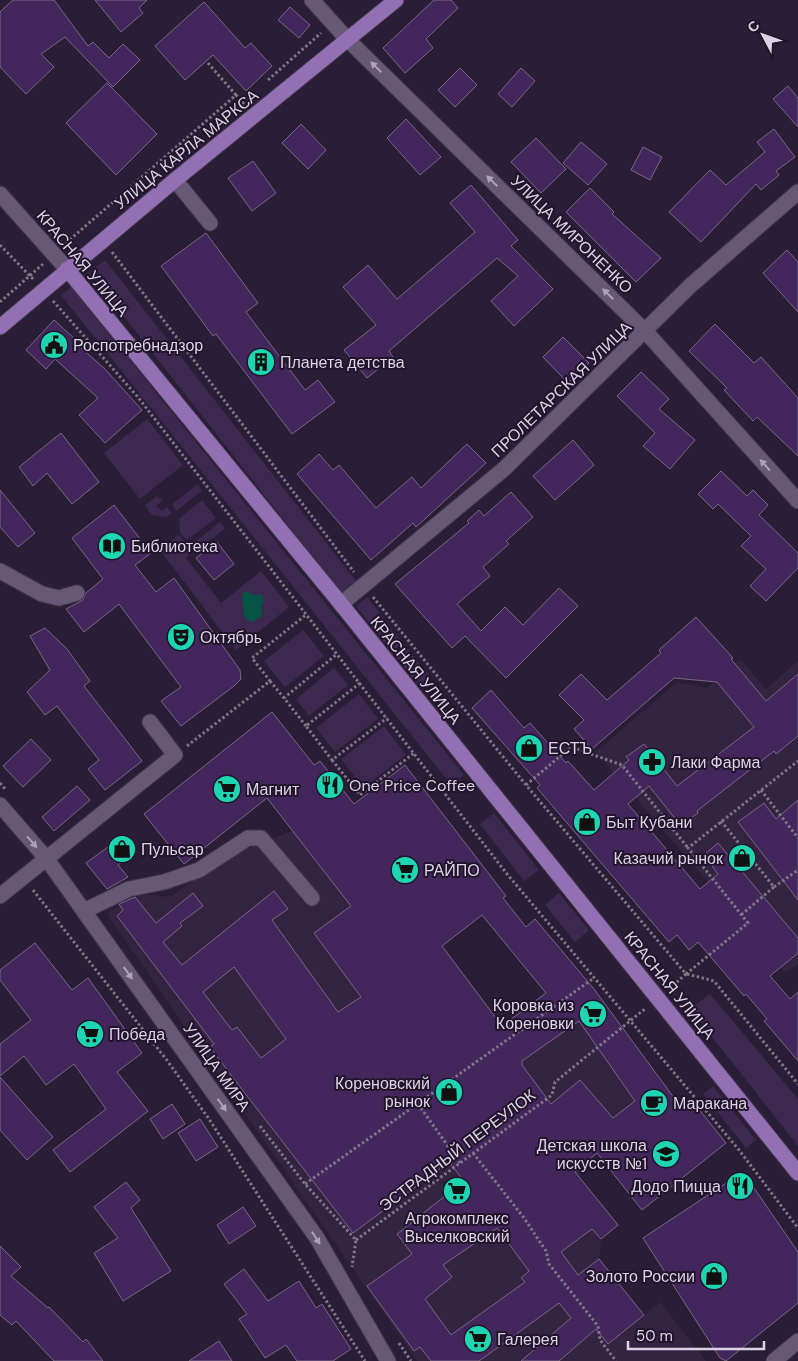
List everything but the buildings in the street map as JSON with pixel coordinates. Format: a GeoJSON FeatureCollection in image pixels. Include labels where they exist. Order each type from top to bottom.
{"type":"FeatureCollection","features":[{"type":"Feature","properties":{"kind":"main road","name":"УЛИЦА КАРЛА МАРКСА"},"geometry":{"type":"LineString","coordinates":[[0,327],[102,240],[396,0]]}},
{"type":"Feature","properties":{"kind":"main road","name":"КРАСНАЯ УЛИЦА"},"geometry":{"type":"LineString","coordinates":[[67,269],[341,604],[798,1173]]}},
{"type":"Feature","properties":{"kind":"street","name":"УЛИЦА МИРОНЕНКО"},"geometry":{"type":"LineString","coordinates":[[312,0],[347,39],[646,332],[798,502]]}},
{"type":"Feature","properties":{"kind":"street"},"geometry":{"type":"LineString","coordinates":[[175,180],[210,223]]}},
{"type":"Feature","properties":{"kind":"street","name":"ПРОЛЕТАРСКАЯ УЛИЦА"},"geometry":{"type":"LineString","coordinates":[[341,604],[504,469],[646,332],[690,286],[798,192]]}},
{"type":"Feature","properties":{"kind":"street","name":"КРАСНАЯ УЛИЦА"},"geometry":{"type":"LineString","coordinates":[[0,194],[67,269]]}},
{"type":"Feature","properties":{"kind":"street"},"geometry":{"type":"LineString","coordinates":[[0,571],[42,594],[59,598],[77,592]]}},
{"type":"Feature","properties":{"kind":"street"},"geometry":{"type":"LineString","coordinates":[[0,896],[176,755],[150,722]]}},
{"type":"Feature","properties":{"kind":"street","name":"УЛИЦА МИРА"},"geometry":{"type":"LineString","coordinates":[[0,805],[46,858],[317,1238],[388,1361]]}},
{"type":"Feature","properties":{"kind":"street"},"geometry":{"type":"LineString","coordinates":[[84,911],[129,889],[164,882],[200,870],[248,838],[261,838],[312,898]]}},
{"type":"Feature","properties":{"kind":"street"},"geometry":{"type":"LineString","coordinates":[[774,1361],[798,1341]]}},
{"type":"Feature","properties":{"kind":"path"},"geometry":{"type":"LineString","coordinates":[[266,83],[333,23]]}},
{"type":"Feature","properties":{"kind":"path"},"geometry":{"type":"LineString","coordinates":[[208,63],[244,103],[251,96]]}},
{"type":"Feature","properties":{"kind":"path"},"geometry":{"type":"LineString","coordinates":[[0,302],[236,95]]}},
{"type":"Feature","properties":{"kind":"path"},"geometry":{"type":"LineString","coordinates":[[102,240],[364,585],[526,784],[686,974],[714,981],[798,1084]]}},
{"type":"Feature","properties":{"kind":"path"},"geometry":{"type":"LineString","coordinates":[[0,245],[43,290],[137,396],[507,874],[739,1150],[798,1228]]}},
{"type":"Feature","properties":{"kind":"path"},"geometry":{"type":"LineString","coordinates":[[307,614],[252,658],[360,795],[414,753]]}},
{"type":"Feature","properties":{"kind":"path"},"geometry":{"type":"LineString","coordinates":[[284,698],[337,654]]}},
{"type":"Feature","properties":{"kind":"path"},"geometry":{"type":"LineString","coordinates":[[176,755],[270,681]]}},
{"type":"Feature","properties":{"kind":"path"},"geometry":{"type":"LineString","coordinates":[[306,726],[360,684]]}},
{"type":"Feature","properties":{"kind":"path"},"geometry":{"type":"LineString","coordinates":[[332,760],[387,718]]}},
{"type":"Feature","properties":{"kind":"path"},"geometry":{"type":"LineString","coordinates":[[526,784],[571,748],[622,765],[741,915],[774,887],[798,870]]}},
{"type":"Feature","properties":{"kind":"path"},"geometry":{"type":"LineString","coordinates":[[688,848],[798,761]]}},
{"type":"Feature","properties":{"kind":"path"},"geometry":{"type":"LineString","coordinates":[[761,790],[798,838]]}},
{"type":"Feature","properties":{"kind":"path"},"geometry":{"type":"LineString","coordinates":[[721,821],[774,887]]}},
{"type":"Feature","properties":{"kind":"path"},"geometry":{"type":"LineString","coordinates":[[22,877],[98,971],[209,1119],[365,1361]]}},
{"type":"Feature","properties":{"kind":"path","name":"ЭСТРАДНЫЙ ПЕРЕУЛОК"},"geometry":{"type":"LineString","coordinates":[[356,1240],[552,1095],[555,1082],[632,1022],[748,923],[741,915]]}},
{"type":"Feature","properties":{"kind":"path"},"geometry":{"type":"LineString","coordinates":[[305,1184],[594,978]]}},
{"type":"Feature","properties":{"kind":"path"},"geometry":{"type":"LineString","coordinates":[[418,1104],[460,1162]]}},
{"type":"Feature","properties":{"kind":"path"},"geometry":{"type":"LineString","coordinates":[[473,1153],[524,1218],[546,1251],[550,1264],[598,1326],[600,1340],[616,1361]]}},
{"type":"Feature","properties":{"kind":"shaded area"},"geometry":{"type":"Polygon","coordinates":[[[105,260],[357,582],[342,594],[89,272],[105,260]]]}},
{"type":"Feature","properties":{"kind":"shaded area"},"geometry":{"type":"Polygon","coordinates":[[[71,287],[464,775],[452,786],[61,295],[71,287]]]}},
{"type":"Feature","properties":{"kind":"shaded area"},"geometry":{"type":"Polygon","coordinates":[[[147,419],[183,465],[140,499],[104,453],[147,419]]]}},
{"type":"Feature","properties":{"kind":"shaded area"},"geometry":{"type":"Polygon","coordinates":[[[198,484],[202,491],[176,511],[172,504],[198,484]]]}},
{"type":"Feature","properties":{"kind":"shaded area"},"geometry":{"type":"Polygon","coordinates":[[[157,496],[163,500],[156,506],[162,511],[167,507],[172,513],[167,517],[152,515],[145,505],[157,496]]]}},
{"type":"Feature","properties":{"kind":"shaded area"},"geometry":{"type":"Polygon","coordinates":[[[202,500],[216,518],[187,540],[180,533],[179,519],[202,500]]]}},
{"type":"Feature","properties":{"kind":"shaded area"},"geometry":{"type":"Polygon","coordinates":[[[220,522],[225,529],[194,551],[191,545],[220,522]]]}},
{"type":"Feature","properties":{"kind":"shaded area"},"geometry":{"type":"Polygon","coordinates":[[[179,535],[193,551],[186,558],[221,603],[261,571],[289,607],[236,650],[160,550],[179,535]]]}},
{"type":"Feature","properties":{"kind":"shaded area"},"geometry":{"type":"Polygon","coordinates":[[[248,591],[253,595],[262,595],[264,602],[261,605],[262,616],[252,622],[245,618],[242,594],[248,591]]]}},
{"type":"Feature","properties":{"kind":"shaded area"},"geometry":{"type":"Polygon","coordinates":[[[367,597],[431,678],[420,687],[356,606],[367,597]]]}},
{"type":"Feature","properties":{"kind":"shaded area"},"geometry":{"type":"Polygon","coordinates":[[[303,630],[324,656],[285,687],[264,661],[303,630]]]}},
{"type":"Feature","properties":{"kind":"shaded area","name":"Казачий рынок"},"geometry":{"type":"Polygon","coordinates":[[[740,659],[766,689],[798,661],[798,964],[785,972],[596,752],[677,682],[707,688],[740,659]]]}},
{"type":"Feature","properties":{"kind":"shaded area"},"geometry":{"type":"Polygon","coordinates":[[[334,668],[348,685],[309,716],[296,699],[334,668]]]}},
{"type":"Feature","properties":{"kind":"shaded area"},"geometry":{"type":"Polygon","coordinates":[[[359,694],[378,719],[335,752],[316,728],[359,694]]]}},
{"type":"Feature","properties":{"kind":"shaded area"},"geometry":{"type":"Polygon","coordinates":[[[384,726],[406,755],[363,788],[341,759],[384,726]]]}},
{"type":"Feature","properties":{"kind":"shaded area"},"geometry":{"type":"Polygon","coordinates":[[[494,813],[539,870],[524,881],[480,824],[494,813]]]}},
{"type":"Feature","properties":{"kind":"shaded area","name":"Кореновский рынок"},"geometry":{"type":"Polygon","coordinates":[[[293,831],[447,953],[507,1033],[515,1016],[536,1000],[558,1002],[677,1102],[624,1131],[591,1159],[580,1177],[618,1225],[601,1239],[599,1259],[644,1315],[660,1302],[706,1361],[417,1361],[107,914],[137,894],[170,897],[232,854],[293,831]]]}},
{"type":"Feature","properties":{"kind":"shaded area"},"geometry":{"type":"Polygon","coordinates":[[[559,893],[589,930],[575,942],[545,905],[559,893]]]}},
{"type":"Feature","properties":{"kind":"shaded area"},"geometry":{"type":"Polygon","coordinates":[[[710,994],[798,1099],[798,1146],[690,1009],[710,994]]]}},
{"type":"Feature","properties":{"kind":"shaded area"},"geometry":{"type":"Polygon","coordinates":[[[713,1086],[756,1140],[746,1148],[703,1094],[713,1086]]]}},
{"type":"Feature","properties":{"kind":"place","name":"Роспотребнадзор"},"geometry":{"type":"Point","coordinates":[54,345]}},
{"type":"Feature","properties":{"kind":"place","name":"Планета детства"},"geometry":{"type":"Point","coordinates":[261,362]}},
{"type":"Feature","properties":{"kind":"place","name":"Библиотека"},"geometry":{"type":"Point","coordinates":[112,546]}},
{"type":"Feature","properties":{"kind":"place","name":"Октябрь"},"geometry":{"type":"Point","coordinates":[181,637]}},
{"type":"Feature","properties":{"kind":"place","name":"ЕСТЪ"},"geometry":{"type":"Point","coordinates":[529,748]}},
{"type":"Feature","properties":{"kind":"place","name":"Лаки Фарма"},"geometry":{"type":"Point","coordinates":[652,762]}},
{"type":"Feature","properties":{"kind":"place","name":"One Price Coffee"},"geometry":{"type":"Point","coordinates":[330,785]}},
{"type":"Feature","properties":{"kind":"place","name":"Магнит"},"geometry":{"type":"Point","coordinates":[227,789]}},
{"type":"Feature","properties":{"kind":"place","name":"Быт Кубани"},"geometry":{"type":"Point","coordinates":[587,822]}},
{"type":"Feature","properties":{"kind":"place","name":"Пульсар"},"geometry":{"type":"Point","coordinates":[122,849]}},
{"type":"Feature","properties":{"kind":"place","name":"Казачий рынок"},"geometry":{"type":"Point","coordinates":[742,858]}},
{"type":"Feature","properties":{"kind":"place","name":"РАЙПО"},"geometry":{"type":"Point","coordinates":[405,870]}},
{"type":"Feature","properties":{"kind":"place","name":"Коровка из Кореновки"},"geometry":{"type":"Point","coordinates":[593,1014]}},
{"type":"Feature","properties":{"kind":"place","name":"Победа"},"geometry":{"type":"Point","coordinates":[90,1034]}},
{"type":"Feature","properties":{"kind":"place","name":"Кореновский рынок"},"geometry":{"type":"Point","coordinates":[449,1092]}},
{"type":"Feature","properties":{"kind":"place","name":"Маракана"},"geometry":{"type":"Point","coordinates":[654,1103]}},
{"type":"Feature","properties":{"kind":"place","name":"Детская школа искусств №1"},"geometry":{"type":"Point","coordinates":[666,1154]}},
{"type":"Feature","properties":{"kind":"place","name":"Додо Пицца"},"geometry":{"type":"Point","coordinates":[740,1186]}},
{"type":"Feature","properties":{"kind":"place","name":"Агрокомплекс Выселковский"},"geometry":{"type":"Point","coordinates":[457,1191]}},
{"type":"Feature","properties":{"kind":"place","name":"Золото России"},"geometry":{"type":"Point","coordinates":[714,1276]}},
{"type":"Feature","properties":{"kind":"place","name":"Галерея"},"geometry":{"type":"Point","coordinates":[478,1339]}}]}
